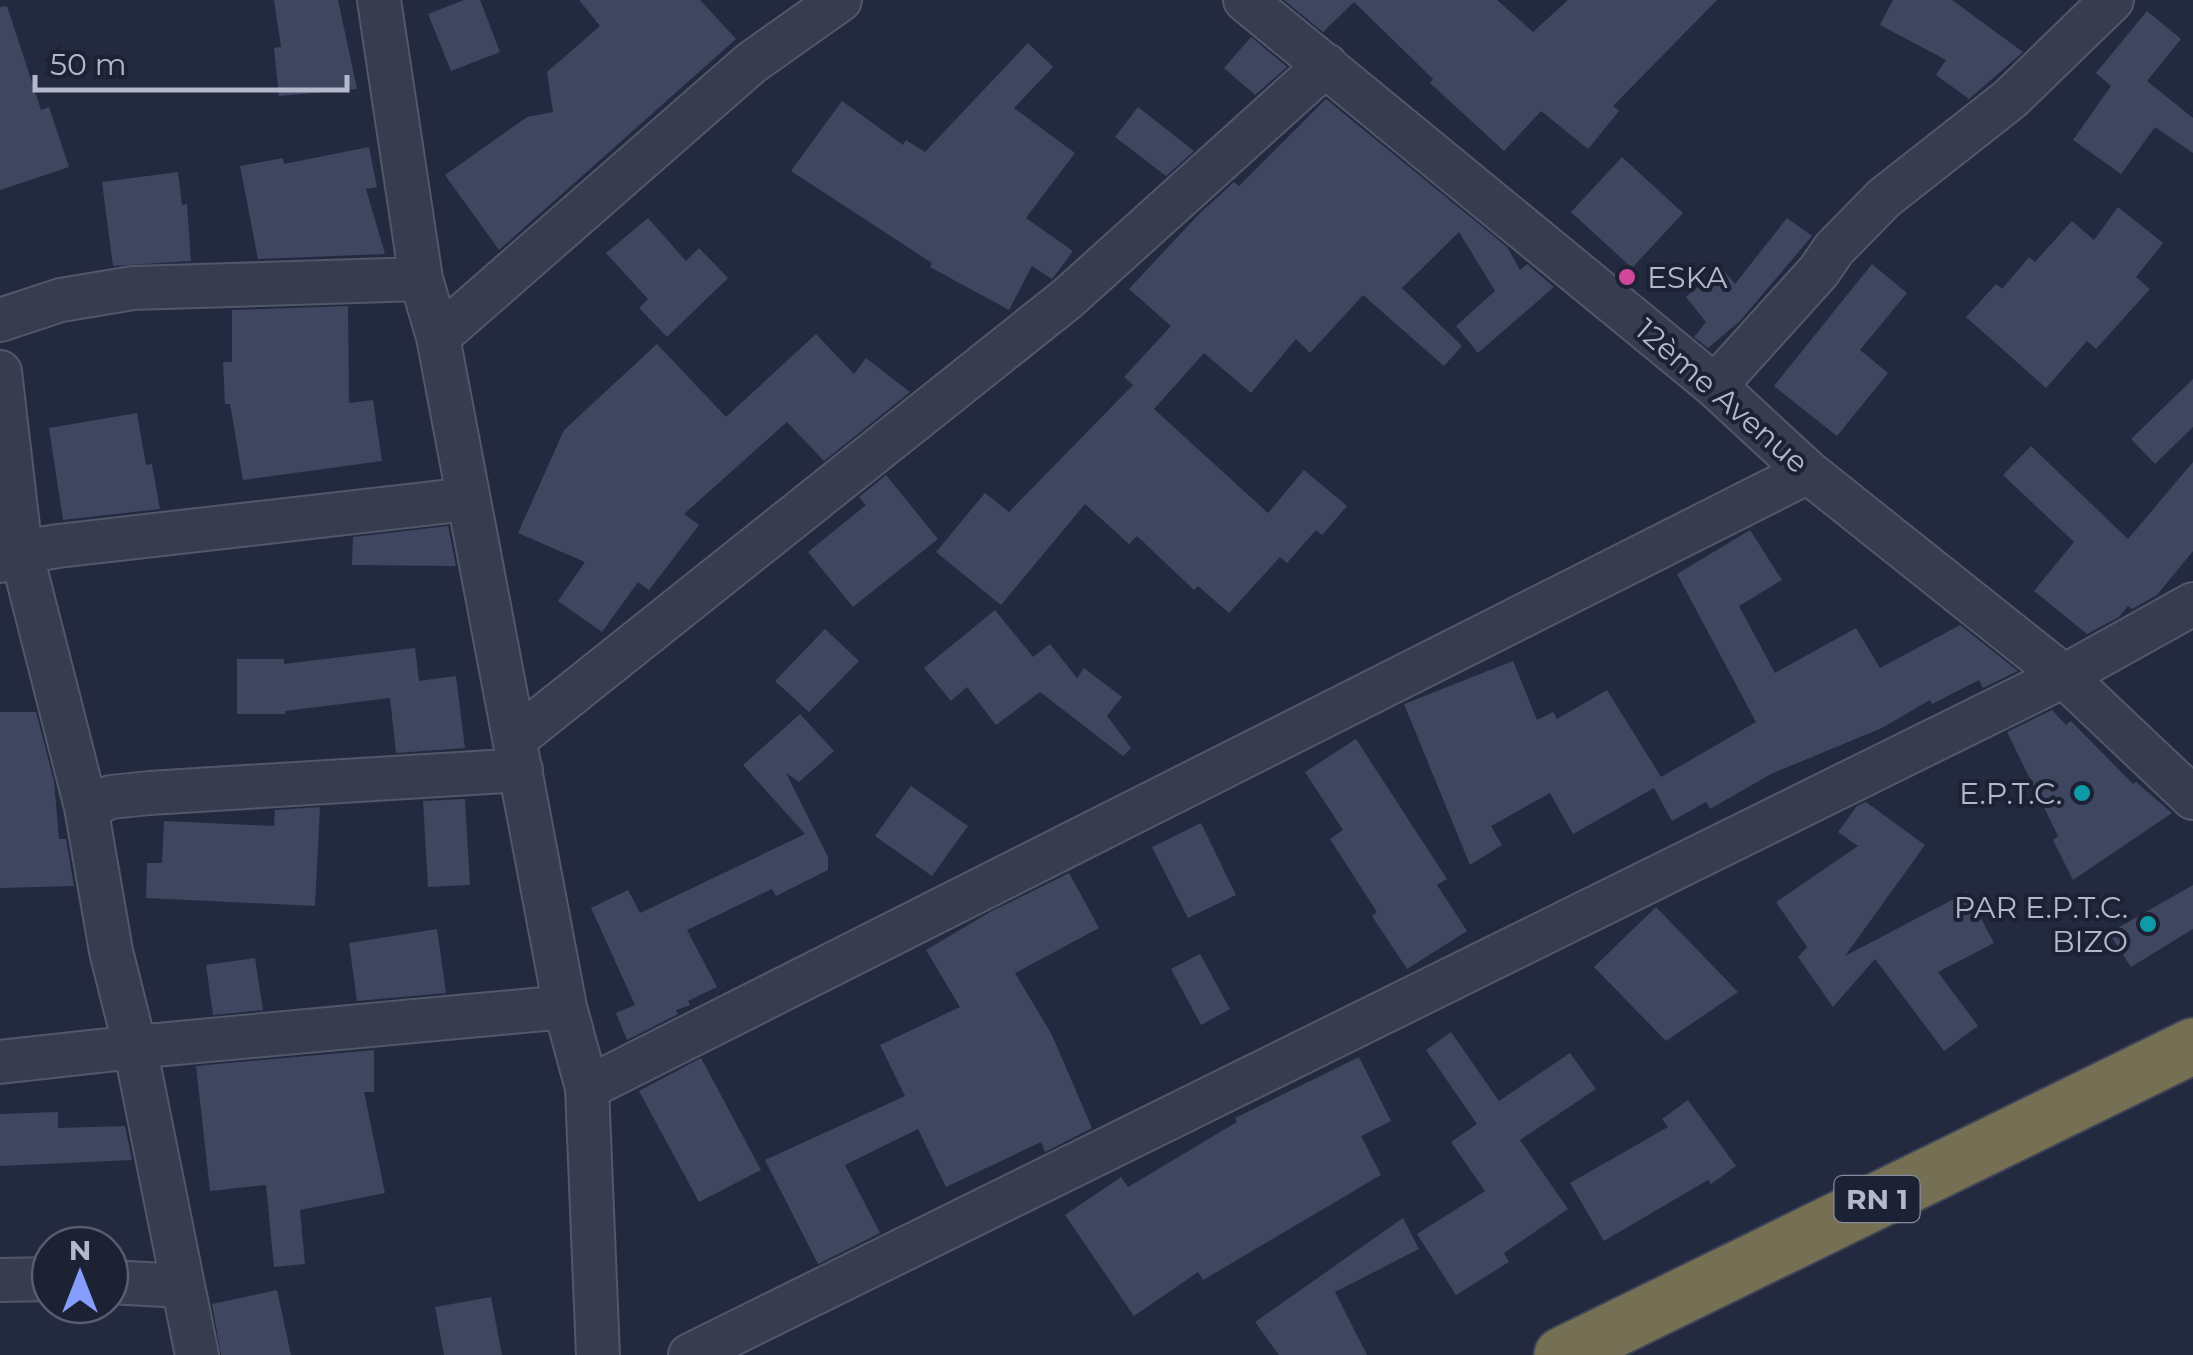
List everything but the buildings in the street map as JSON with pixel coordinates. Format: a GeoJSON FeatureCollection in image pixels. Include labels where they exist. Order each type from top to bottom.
{"type":"FeatureCollection","features":[{"type":"Feature","properties":{"kind":"highway","name":"RN 1"},"geometry":{"type":"LineString","coordinates":[[1562,1355],[2193,1046]]}},
{"type":"Feature","properties":{"kind":"street"},"geometry":{"type":"LineString","coordinates":[[378,0],[421,279],[438,337],[565,1007],[587,1088],[598,1355]]}},
{"type":"Feature","properties":{"kind":"street"},"geometry":{"type":"LineString","coordinates":[[438,337],[751,63],[840,0]]}},
{"type":"Feature","properties":{"kind":"street","name":"12ème Avenue"},"geometry":{"type":"LineString","coordinates":[[1245,0],[1715,386],[1808,472],[2064,676],[2193,798]]}},
{"type":"Feature","properties":{"kind":"street"},"geometry":{"type":"LineString","coordinates":[[1715,386],[1819,271],[1834,248],[1884,198],[2010,99],[2112,0]]}},
{"type":"Feature","properties":{"kind":"street"},"geometry":{"type":"LineString","coordinates":[[86,807],[111,797],[518,755],[1068,298],[1326,65]]}},
{"type":"Feature","properties":{"kind":"street"},"geometry":{"type":"LineString","coordinates":[[0,320],[61,300],[133,288],[421,279]]}},
{"type":"Feature","properties":{"kind":"street"},"geometry":{"type":"LineString","coordinates":[[0,372],[11,557],[86,807],[111,951],[135,1046],[197,1355]]}},
{"type":"Feature","properties":{"kind":"street"},"geometry":{"type":"LineString","coordinates":[[587,1088],[1808,472]]}},
{"type":"Feature","properties":{"kind":"street"},"geometry":{"type":"LineString","coordinates":[[11,557],[58,546],[468,499]]}},
{"type":"Feature","properties":{"kind":"street"},"geometry":{"type":"LineString","coordinates":[[690,1355],[2064,676],[2193,604]]}},
{"type":"Feature","properties":{"kind":"street"},"geometry":{"type":"LineString","coordinates":[[0,1062],[565,1007]]}},
{"type":"Feature","properties":{"kind":"street"},"geometry":{"type":"LineString","coordinates":[[0,1280],[30,1279]]}},
{"type":"Feature","properties":{"kind":"street"},"geometry":{"type":"LineString","coordinates":[[130,1283],[182,1286]]}},
{"type":"Feature","properties":{"kind":"place","name":"ESKA"},"geometry":{"type":"Point","coordinates":[1627,277]}},
{"type":"Feature","properties":{"kind":"place","name":"E.P.T.C."},"geometry":{"type":"Point","coordinates":[2082,793]}},
{"type":"Feature","properties":{"kind":"place","name":"PAR E.P.T.C. BIZO"},"geometry":{"type":"Point","coordinates":[2148,924]}}]}
